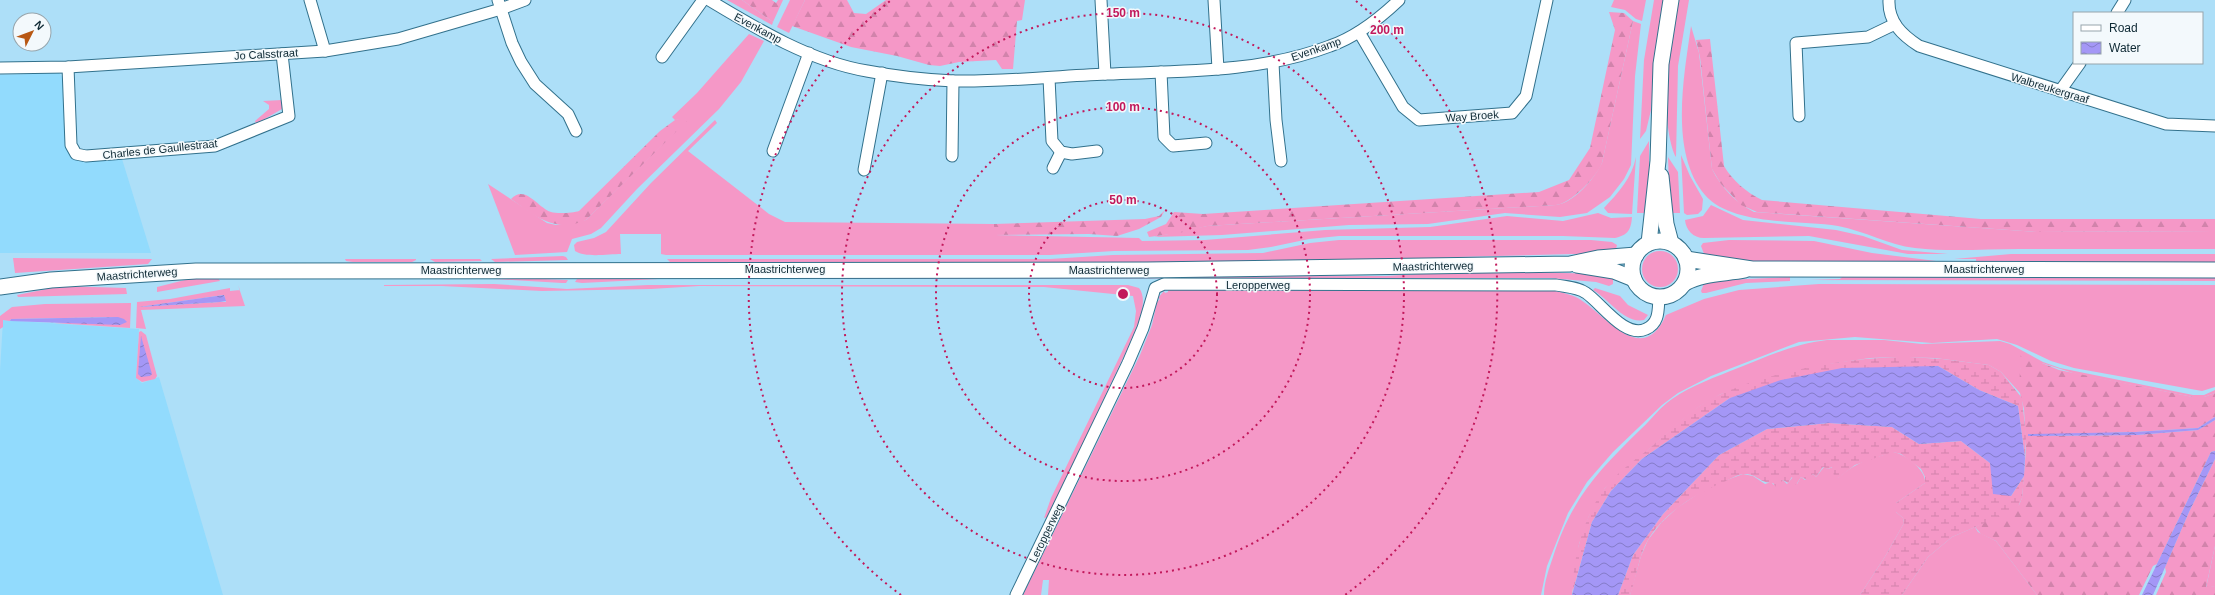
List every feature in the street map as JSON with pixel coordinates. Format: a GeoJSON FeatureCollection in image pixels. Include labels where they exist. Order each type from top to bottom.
{"type":"FeatureCollection","features":[{"type":"Feature","properties":{"kind":"main road"},"geometry":{"type":"LineString","coordinates":[[1649,243],[1658,162],[1661,64],[1671,0]]}},
{"type":"Feature","properties":{"kind":"main road"},"geometry":{"type":"LineString","coordinates":[[1658,162],[1665,205],[1666,224],[1671,243]]}},
{"type":"Feature","properties":{"kind":"main road"},"geometry":{"type":"LineString","coordinates":[[1659,241],[1671,243],[1682,251],[1686,259],[1688,271],[1685,283],[1675,293],[1659,297],[1646,293],[1634,279],[1632,268],[1636,255],[1649,243],[1659,241]]}},
{"type":"Feature","properties":{"kind":"main road","name":"Maastrichterweg"},"geometry":{"type":"LineString","coordinates":[[1570,264],[1598,258],[1636,255]]}},
{"type":"Feature","properties":{"kind":"main road","name":"Maastrichterweg"},"geometry":{"type":"LineString","coordinates":[[1686,259],[1752,269],[2215,270]]}},
{"type":"Feature","properties":{"kind":"main road","name":"Maastrichterweg"},"geometry":{"type":"LineString","coordinates":[[0,287],[51,280],[196,271],[1147,270],[1570,264],[1614,271],[1634,279]]}},
{"type":"Feature","properties":{"kind":"main road","name":"Maastrichterweg"},"geometry":{"type":"LineString","coordinates":[[1685,283],[1703,275],[1722,275],[1752,269]]}},
{"type":"Feature","properties":{"kind":"street"},"geometry":{"type":"LineString","coordinates":[[310,0],[325,51]]}},
{"type":"Feature","properties":{"kind":"street","name":"Jo Calsstraat"},"geometry":{"type":"LineString","coordinates":[[0,68],[68,67],[325,51],[398,39],[499,5],[525,0]]}},
{"type":"Feature","properties":{"kind":"street"},"geometry":{"type":"LineString","coordinates":[[662,56],[703,0]]}},
{"type":"Feature","properties":{"kind":"street","name":"Evenkamp"},"geometry":{"type":"LineString","coordinates":[[709,0],[770,36],[809,53],[867,71],[953,81],[1049,78],[1218,69],[1273,63],[1330,46],[1359,32],[1396,1]]}},
{"type":"Feature","properties":{"kind":"street"},"geometry":{"type":"LineString","coordinates":[[1101,0],[1105,74]]}},
{"type":"Feature","properties":{"kind":"street"},"geometry":{"type":"LineString","coordinates":[[1214,0],[1218,69]]}},
{"type":"Feature","properties":{"kind":"street","name":"Way Broek"},"geometry":{"type":"LineString","coordinates":[[1359,32],[1403,107],[1420,120],[1512,114],[1526,96],[1547,0]]}},
{"type":"Feature","properties":{"kind":"street","name":"Walbreukergraaf"},"geometry":{"type":"LineString","coordinates":[[1889,0],[1888,10],[1895,24],[1904,36],[1919,46],[2166,124],[2215,126]]}},
{"type":"Feature","properties":{"kind":"street"},"geometry":{"type":"LineString","coordinates":[[2118,12],[2125,0]]}},
{"type":"Feature","properties":{"kind":"street"},"geometry":{"type":"LineString","coordinates":[[499,5],[512,43],[521,62],[535,84],[568,114],[576,131]]}},
{"type":"Feature","properties":{"kind":"street"},"geometry":{"type":"LineString","coordinates":[[1799,116],[1796,43],[1868,37],[1895,24]]}},
{"type":"Feature","properties":{"kind":"street"},"geometry":{"type":"LineString","coordinates":[[773,151],[809,53]]}},
{"type":"Feature","properties":{"kind":"street","name":"Charles de Gaullestraat"},"geometry":{"type":"LineString","coordinates":[[68,67],[71,145],[76,154],[86,156],[215,146],[289,116],[282,54]]}},
{"type":"Feature","properties":{"kind":"street"},"geometry":{"type":"LineString","coordinates":[[1273,63],[1276,120],[1281,161]]}},
{"type":"Feature","properties":{"kind":"street"},"geometry":{"type":"LineString","coordinates":[[2060,91],[2079,64]]}},
{"type":"Feature","properties":{"kind":"street"},"geometry":{"type":"LineString","coordinates":[[1161,72],[1164,137],[1174,146],[1206,143]]}},
{"type":"Feature","properties":{"kind":"street"},"geometry":{"type":"LineString","coordinates":[[864,170],[882,73]]}},
{"type":"Feature","properties":{"kind":"street"},"geometry":{"type":"LineString","coordinates":[[1049,78],[1052,141],[1061,152],[1072,154],[1096,151]]}},
{"type":"Feature","properties":{"kind":"street"},"geometry":{"type":"LineString","coordinates":[[952,156],[953,81]]}},
{"type":"Feature","properties":{"kind":"street"},"geometry":{"type":"LineString","coordinates":[[1052,168],[1061,152]]}},
{"type":"Feature","properties":{"kind":"street","name":"Leropperweg"},"geometry":{"type":"LineString","coordinates":[[1016,595],[1128,363],[1143,328],[1151,295],[1155,288],[1164,284],[1556,285],[1585,292],[1619,323],[1632,330],[1639,331],[1649,327],[1655,322],[1658,313],[1659,297]]}},
{"type":"Feature","properties":{"kind":"shaded area"},"geometry":{"type":"Polygon","coordinates":[[[59,73],[63,78],[66,147],[69,153],[78,160],[122,159],[151,253],[0,253],[0,75],[59,73]]]}},
{"type":"Feature","properties":{"kind":"shaded area"},"geometry":{"type":"Polygon","coordinates":[[[3,320],[139,329],[136,378],[142,383],[159,377],[223,595],[0,595],[0,371],[3,320]]]}},
{"type":"Feature","properties":{"kind":"green space"},"geometry":{"type":"Polygon","coordinates":[[[727,0],[742,0],[773,22],[772,25],[727,0]]]}},
{"type":"Feature","properties":{"kind":"green space"},"geometry":{"type":"Polygon","coordinates":[[[742,0],[772,0],[776,3],[778,0],[783,0],[773,22],[742,0]]]}},
{"type":"Feature","properties":{"kind":"green space"},"geometry":{"type":"Polygon","coordinates":[[[790,0],[805,0],[789,33],[777,27],[790,0]]]}},
{"type":"Feature","properties":{"kind":"green space"},"geometry":{"type":"Polygon","coordinates":[[[805,0],[847,0],[854,13],[866,14],[886,0],[1025,0],[1022,20],[1017,21],[1013,69],[1002,69],[996,60],[959,62],[940,66],[929,65],[897,56],[851,47],[792,26],[805,0]]]}},
{"type":"Feature","properties":{"kind":"green space"},"geometry":{"type":"Polygon","coordinates":[[[1614,0],[1646,0],[1642,21],[1636,19],[1625,10],[1611,7],[1614,0]]]}},
{"type":"Feature","properties":{"kind":"green space"},"geometry":{"type":"Polygon","coordinates":[[[1654,0],[1665,0],[1654,72],[1651,110],[1646,131],[1640,139],[1644,60],[1654,0]]]}},
{"type":"Feature","properties":{"kind":"green space"},"geometry":{"type":"Polygon","coordinates":[[[1678,0],[1689,0],[1678,66],[1676,157],[1672,148],[1669,134],[1667,120],[1668,112],[1666,112],[1666,77],[1678,0]]]}},
{"type":"Feature","properties":{"kind":"green space"},"geometry":{"type":"Polygon","coordinates":[[[1609,12],[1624,13],[1633,21],[1602,163],[1595,175],[1582,189],[1562,203],[1556,205],[1207,226],[1179,233],[1149,237],[1147,232],[1166,224],[1174,212],[1203,214],[1539,192],[1569,180],[1590,148],[1615,30],[1609,12]]]}},
{"type":"Feature","properties":{"kind":"green space"},"geometry":{"type":"Polygon","coordinates":[[[1633,21],[1641,24],[1635,76],[1631,165],[1624,179],[1610,197],[1587,213],[1560,217],[1505,213],[1428,224],[1349,225],[1222,235],[1154,237],[1207,226],[1556,205],[1570,200],[1589,183],[1602,163],[1633,21]]]}},
{"type":"Feature","properties":{"kind":"green space"},"geometry":{"type":"Polygon","coordinates":[[[1691,26],[1699,53],[1712,169],[1730,194],[1741,204],[1754,212],[2037,232],[2215,231],[2215,249],[1928,249],[1895,244],[1858,231],[1838,226],[1767,220],[1732,212],[1717,205],[1705,195],[1694,178],[1687,158],[1683,136],[1682,114],[1685,68],[1691,26]]]}},
{"type":"Feature","properties":{"kind":"green space"},"geometry":{"type":"Polygon","coordinates":[[[749,34],[764,41],[741,82],[719,109],[637,189],[601,228],[591,234],[572,239],[567,252],[515,255],[488,184],[547,223],[556,225],[586,220],[679,128],[686,119],[675,120],[672,117],[697,93],[749,34]]]}},
{"type":"Feature","properties":{"kind":"green space"},"geometry":{"type":"Polygon","coordinates":[[[1710,39],[1724,166],[1740,186],[1762,200],[1981,219],[2215,219],[2215,231],[2037,232],[1757,212],[1741,205],[1721,184],[1712,169],[1700,57],[1696,40],[1710,39]]]}},
{"type":"Feature","properties":{"kind":"green space"},"geometry":{"type":"Polygon","coordinates":[[[282,100],[282,109],[256,124],[255,121],[269,109],[269,105],[263,101],[282,100]]]}},
{"type":"Feature","properties":{"kind":"green space"},"geometry":{"type":"Polygon","coordinates":[[[683,118],[688,120],[586,220],[575,224],[554,224],[536,216],[511,199],[516,195],[521,194],[531,198],[551,212],[565,213],[579,211],[660,131],[675,120],[683,118]]]}},
{"type":"Feature","properties":{"kind":"green space"},"geometry":{"type":"Polygon","coordinates":[[[715,120],[717,123],[688,151],[769,214],[785,222],[994,224],[995,235],[1139,238],[1142,241],[1205,240],[1325,230],[1430,227],[1507,216],[1563,221],[1598,213],[1611,218],[1632,217],[1632,222],[1630,229],[1626,233],[1615,238],[1563,236],[1339,236],[1309,239],[1248,250],[1114,251],[1050,255],[666,255],[661,254],[661,234],[620,234],[621,254],[591,255],[575,251],[574,245],[577,242],[594,238],[606,232],[651,183],[715,120]]]}},
{"type":"Feature","properties":{"kind":"green space"},"geometry":{"type":"Polygon","coordinates":[[[1649,141],[1649,213],[1637,213],[1640,156],[1649,141]]]}},
{"type":"Feature","properties":{"kind":"green space"},"geometry":{"type":"Polygon","coordinates":[[[1681,155],[1690,176],[1703,199],[1702,210],[1698,214],[1687,215],[1684,213],[1681,155]]]}},
{"type":"Feature","properties":{"kind":"green space"},"geometry":{"type":"Polygon","coordinates":[[[1636,157],[1632,214],[1608,213],[1604,208],[1628,178],[1636,157]]]}},
{"type":"Feature","properties":{"kind":"green space"},"geometry":{"type":"Polygon","coordinates":[[[1668,157],[1678,172],[1680,213],[1670,213],[1668,157]]]}},
{"type":"Feature","properties":{"kind":"green space"},"geometry":{"type":"Polygon","coordinates":[[[1711,205],[1743,220],[1836,230],[1863,236],[1902,250],[1948,254],[1908,254],[1809,236],[1700,238],[1693,235],[1687,227],[1685,220],[1703,216],[1711,205]]]}},
{"type":"Feature","properties":{"kind":"green space"},"geometry":{"type":"Polygon","coordinates":[[[1165,210],[1161,217],[1139,229],[1117,236],[1089,234],[994,235],[994,224],[1145,219],[1159,216],[1165,210]]]}},
{"type":"Feature","properties":{"kind":"green space"},"geometry":{"type":"Polygon","coordinates":[[[1339,240],[1591,240],[1612,242],[1617,245],[1615,253],[1457,257],[1379,262],[670,262],[667,259],[1050,259],[1113,255],[1263,253],[1310,243],[1339,240]]]}},
{"type":"Feature","properties":{"kind":"green space"},"geometry":{"type":"Polygon","coordinates":[[[1729,240],[1814,241],[1872,253],[1936,261],[1757,262],[1706,259],[1701,246],[1703,243],[1729,240]]]}},
{"type":"Feature","properties":{"kind":"green space"},"geometry":{"type":"Polygon","coordinates":[[[1663,251],[1673,256],[1677,262],[1677,276],[1673,282],[1667,286],[1657,287],[1647,282],[1643,276],[1642,266],[1647,256],[1653,252],[1663,251]]]}},
{"type":"Feature","properties":{"kind":"green space"},"geometry":{"type":"Polygon","coordinates":[[[2011,254],[2215,254],[2215,263],[1976,262],[1976,259],[1954,259],[2011,254]]]}},
{"type":"Feature","properties":{"kind":"green space"},"geometry":{"type":"Polygon","coordinates":[[[563,256],[568,260],[495,262],[491,259],[563,256]]]}},
{"type":"Feature","properties":{"kind":"green space"},"geometry":{"type":"Polygon","coordinates":[[[13,258],[152,259],[148,264],[15,273],[13,258]]]}},
{"type":"Feature","properties":{"kind":"green space"},"geometry":{"type":"Polygon","coordinates":[[[345,259],[416,260],[412,262],[353,262],[346,261],[345,259]]]}},
{"type":"Feature","properties":{"kind":"green space"},"geometry":{"type":"Polygon","coordinates":[[[430,259],[480,259],[482,261],[435,262],[430,259]]]}},
{"type":"Feature","properties":{"kind":"green space"},"geometry":{"type":"Polygon","coordinates":[[[1468,271],[1613,274],[1613,284],[1609,286],[1596,282],[1550,278],[659,279],[582,283],[575,282],[577,279],[663,277],[1386,276],[1468,271]]]}},
{"type":"Feature","properties":{"kind":"green space"},"geometry":{"type":"Polygon","coordinates":[[[386,277],[491,277],[568,280],[566,283],[562,283],[494,279],[386,279],[386,277]]]}},
{"type":"Feature","properties":{"kind":"green space"},"geometry":{"type":"Polygon","coordinates":[[[1790,277],[1790,281],[1746,283],[1706,293],[1702,293],[1701,291],[1705,281],[1790,277]]]}},
{"type":"Feature","properties":{"kind":"green space"},"geometry":{"type":"Polygon","coordinates":[[[1842,277],[2215,277],[2215,281],[1809,280],[1840,279],[1842,277]]]}},
{"type":"Feature","properties":{"kind":"green space"},"geometry":{"type":"Polygon","coordinates":[[[218,278],[220,281],[157,292],[157,287],[189,279],[218,278]]]}},
{"type":"Feature","properties":{"kind":"green space"},"geometry":{"type":"Polygon","coordinates":[[[494,284],[567,289],[648,285],[1128,285],[1139,288],[1143,301],[1138,324],[1129,345],[1048,517],[1044,518],[1051,498],[1134,327],[1136,311],[1133,296],[1044,287],[699,286],[651,289],[542,291],[442,286],[384,286],[494,284]]]}},
{"type":"Feature","properties":{"kind":"green space"},"geometry":{"type":"Polygon","coordinates":[[[1819,284],[2215,285],[2215,387],[2202,391],[2074,368],[2051,361],[2017,345],[1997,339],[1932,343],[1855,337],[1799,342],[1711,376],[1678,393],[1662,405],[1613,452],[1587,482],[1568,513],[1547,566],[1541,595],[1048,595],[1049,580],[1043,580],[1041,595],[1023,595],[1140,355],[1152,325],[1157,302],[1160,299],[1158,298],[1164,291],[1165,293],[1168,292],[1168,290],[1555,291],[1569,294],[1578,298],[1625,334],[1636,338],[1647,337],[1657,330],[1666,315],[1704,299],[1739,290],[1819,284]]]}},
{"type":"Feature","properties":{"kind":"green space"},"geometry":{"type":"Polygon","coordinates":[[[62,286],[126,288],[127,294],[18,297],[17,295],[62,286]]]}},
{"type":"Feature","properties":{"kind":"green space"},"geometry":{"type":"Polygon","coordinates":[[[230,288],[230,291],[240,290],[245,306],[141,310],[146,329],[136,328],[137,302],[170,299],[230,288]],[[224,295],[139,307],[220,302],[226,302],[224,295]]]}},
{"type":"Feature","properties":{"kind":"green space"},"geometry":{"type":"Polygon","coordinates":[[[1595,288],[1620,296],[1628,305],[1648,315],[1644,320],[1637,320],[1623,315],[1593,290],[1595,288]]]}},
{"type":"Feature","properties":{"kind":"green space"},"geometry":{"type":"Polygon","coordinates":[[[131,303],[130,328],[54,323],[118,317],[11,319],[10,321],[3,320],[3,327],[0,329],[0,316],[12,307],[45,304],[131,303]]]}},
{"type":"Feature","properties":{"kind":"green space"},"geometry":{"type":"Polygon","coordinates":[[[141,331],[146,335],[157,376],[155,379],[142,382],[136,378],[139,332],[141,331]]]}},
{"type":"Feature","properties":{"kind":"green space"},"geometry":{"type":"Polygon","coordinates":[[[1827,340],[1884,340],[1922,344],[2000,341],[2010,344],[2043,362],[2060,368],[2193,395],[2204,395],[2215,390],[2215,393],[2204,397],[2193,397],[2076,374],[2042,363],[2020,368],[2020,393],[2001,372],[1989,365],[1935,358],[1897,357],[1870,358],[1830,364],[1721,394],[1700,406],[1682,420],[1605,488],[1589,516],[1579,544],[1572,595],[1544,595],[1547,576],[1560,536],[1578,502],[1599,472],[1664,406],[1672,399],[1696,385],[1713,378],[1781,351],[1803,344],[1827,340]]]}},
{"type":"Feature","properties":{"kind":"green space"},"geometry":{"type":"Polygon","coordinates":[[[2021,351],[2042,363],[2059,370],[2193,397],[2204,397],[2215,393],[2215,417],[2198,428],[2028,436],[2136,435],[2198,430],[2215,420],[2215,451],[2211,452],[2157,564],[2153,566],[2139,595],[2037,595],[1996,541],[1981,534],[1975,527],[2019,505],[2022,498],[2026,449],[2024,409],[2019,389],[2021,351]]]}},
{"type":"Feature","properties":{"kind":"green space"},"geometry":{"type":"Polygon","coordinates":[[[1886,357],[1942,359],[1989,365],[2001,372],[2022,398],[2026,437],[2025,458],[2018,406],[1979,390],[1938,366],[1730,398],[1642,459],[1611,491],[1592,522],[1573,591],[1575,563],[1582,534],[1587,520],[1601,494],[1609,483],[1624,469],[1701,405],[1729,390],[1779,374],[1834,363],[1886,357]]]}},
{"type":"Feature","properties":{"kind":"green space"},"geometry":{"type":"Polygon","coordinates":[[[1829,423],[1892,427],[1919,444],[1961,441],[1990,463],[2011,496],[2024,476],[2022,498],[2018,507],[1952,537],[1928,557],[1902,595],[1860,595],[1886,555],[1904,523],[1903,518],[1896,512],[1896,503],[1925,483],[1925,477],[1921,469],[1901,454],[1893,452],[1855,465],[1837,479],[1834,476],[1832,467],[1828,469],[1823,467],[1816,477],[1813,474],[1807,480],[1801,477],[1796,485],[1792,477],[1788,483],[1783,480],[1776,487],[1773,483],[1764,482],[1749,474],[1742,474],[1712,487],[1691,499],[1680,506],[1662,522],[1648,540],[1640,560],[1630,595],[1618,595],[1633,555],[1663,514],[1719,455],[1767,429],[1829,423]]]}},
{"type":"Feature","properties":{"kind":"green space"},"geometry":{"type":"Polygon","coordinates":[[[1889,452],[1900,454],[1918,467],[1925,478],[1925,483],[1896,503],[1896,512],[1903,518],[1904,523],[1886,555],[1860,595],[1630,595],[1641,556],[1648,540],[1661,523],[1677,508],[1708,487],[1743,474],[1753,476],[1765,484],[1771,482],[1774,485],[1783,480],[1787,484],[1793,477],[1797,484],[1801,477],[1805,480],[1813,474],[1816,477],[1824,467],[1828,469],[1833,467],[1833,471],[1838,478],[1862,462],[1871,458],[1882,456],[1889,452]]]}},
{"type":"Feature","properties":{"kind":"green space"},"geometry":{"type":"Polygon","coordinates":[[[2215,459],[2215,546],[2206,587],[2215,586],[2215,595],[2156,595],[2166,572],[2165,567],[2189,512],[2215,459]]]}},
{"type":"Feature","properties":{"kind":"green space"},"geometry":{"type":"Polygon","coordinates":[[[1975,527],[1978,532],[1996,541],[2037,595],[1902,595],[1928,557],[1952,537],[1975,527]]]}},
{"type":"Feature","properties":{"kind":"green space"},"geometry":{"type":"Polygon","coordinates":[[[2215,546],[2215,586],[2206,588],[2215,546]]]}},
{"type":"Feature","properties":{"kind":"water"},"geometry":{"type":"Polygon","coordinates":[[[224,295],[226,301],[220,302],[139,307],[224,295]]]}},
{"type":"Feature","properties":{"kind":"water"},"geometry":{"type":"Polygon","coordinates":[[[118,317],[127,322],[120,325],[10,321],[11,319],[118,317]]]}},
{"type":"Feature","properties":{"kind":"water"},"geometry":{"type":"Polygon","coordinates":[[[141,336],[152,374],[150,376],[141,377],[138,374],[141,336]]]}},
{"type":"Feature","properties":{"kind":"water"},"geometry":{"type":"Polygon","coordinates":[[[1938,366],[1979,390],[2018,406],[2025,458],[2024,476],[2011,496],[1993,494],[1990,463],[1961,441],[1919,444],[1892,427],[1829,423],[1767,429],[1719,455],[1663,514],[1633,555],[1618,595],[1572,595],[1592,522],[1611,491],[1642,459],[1730,398],[1781,380],[1842,368],[1938,366]]]}},
{"type":"Feature","properties":{"kind":"water"},"geometry":{"type":"Polygon","coordinates":[[[2215,417],[2215,420],[2198,430],[2136,435],[2028,436],[2028,434],[2136,432],[2198,428],[2215,417]]]}},
{"type":"Feature","properties":{"kind":"water"},"geometry":{"type":"Polygon","coordinates":[[[2215,451],[2215,459],[2189,512],[2153,595],[2142,595],[2211,452],[2215,451]]]}}]}
